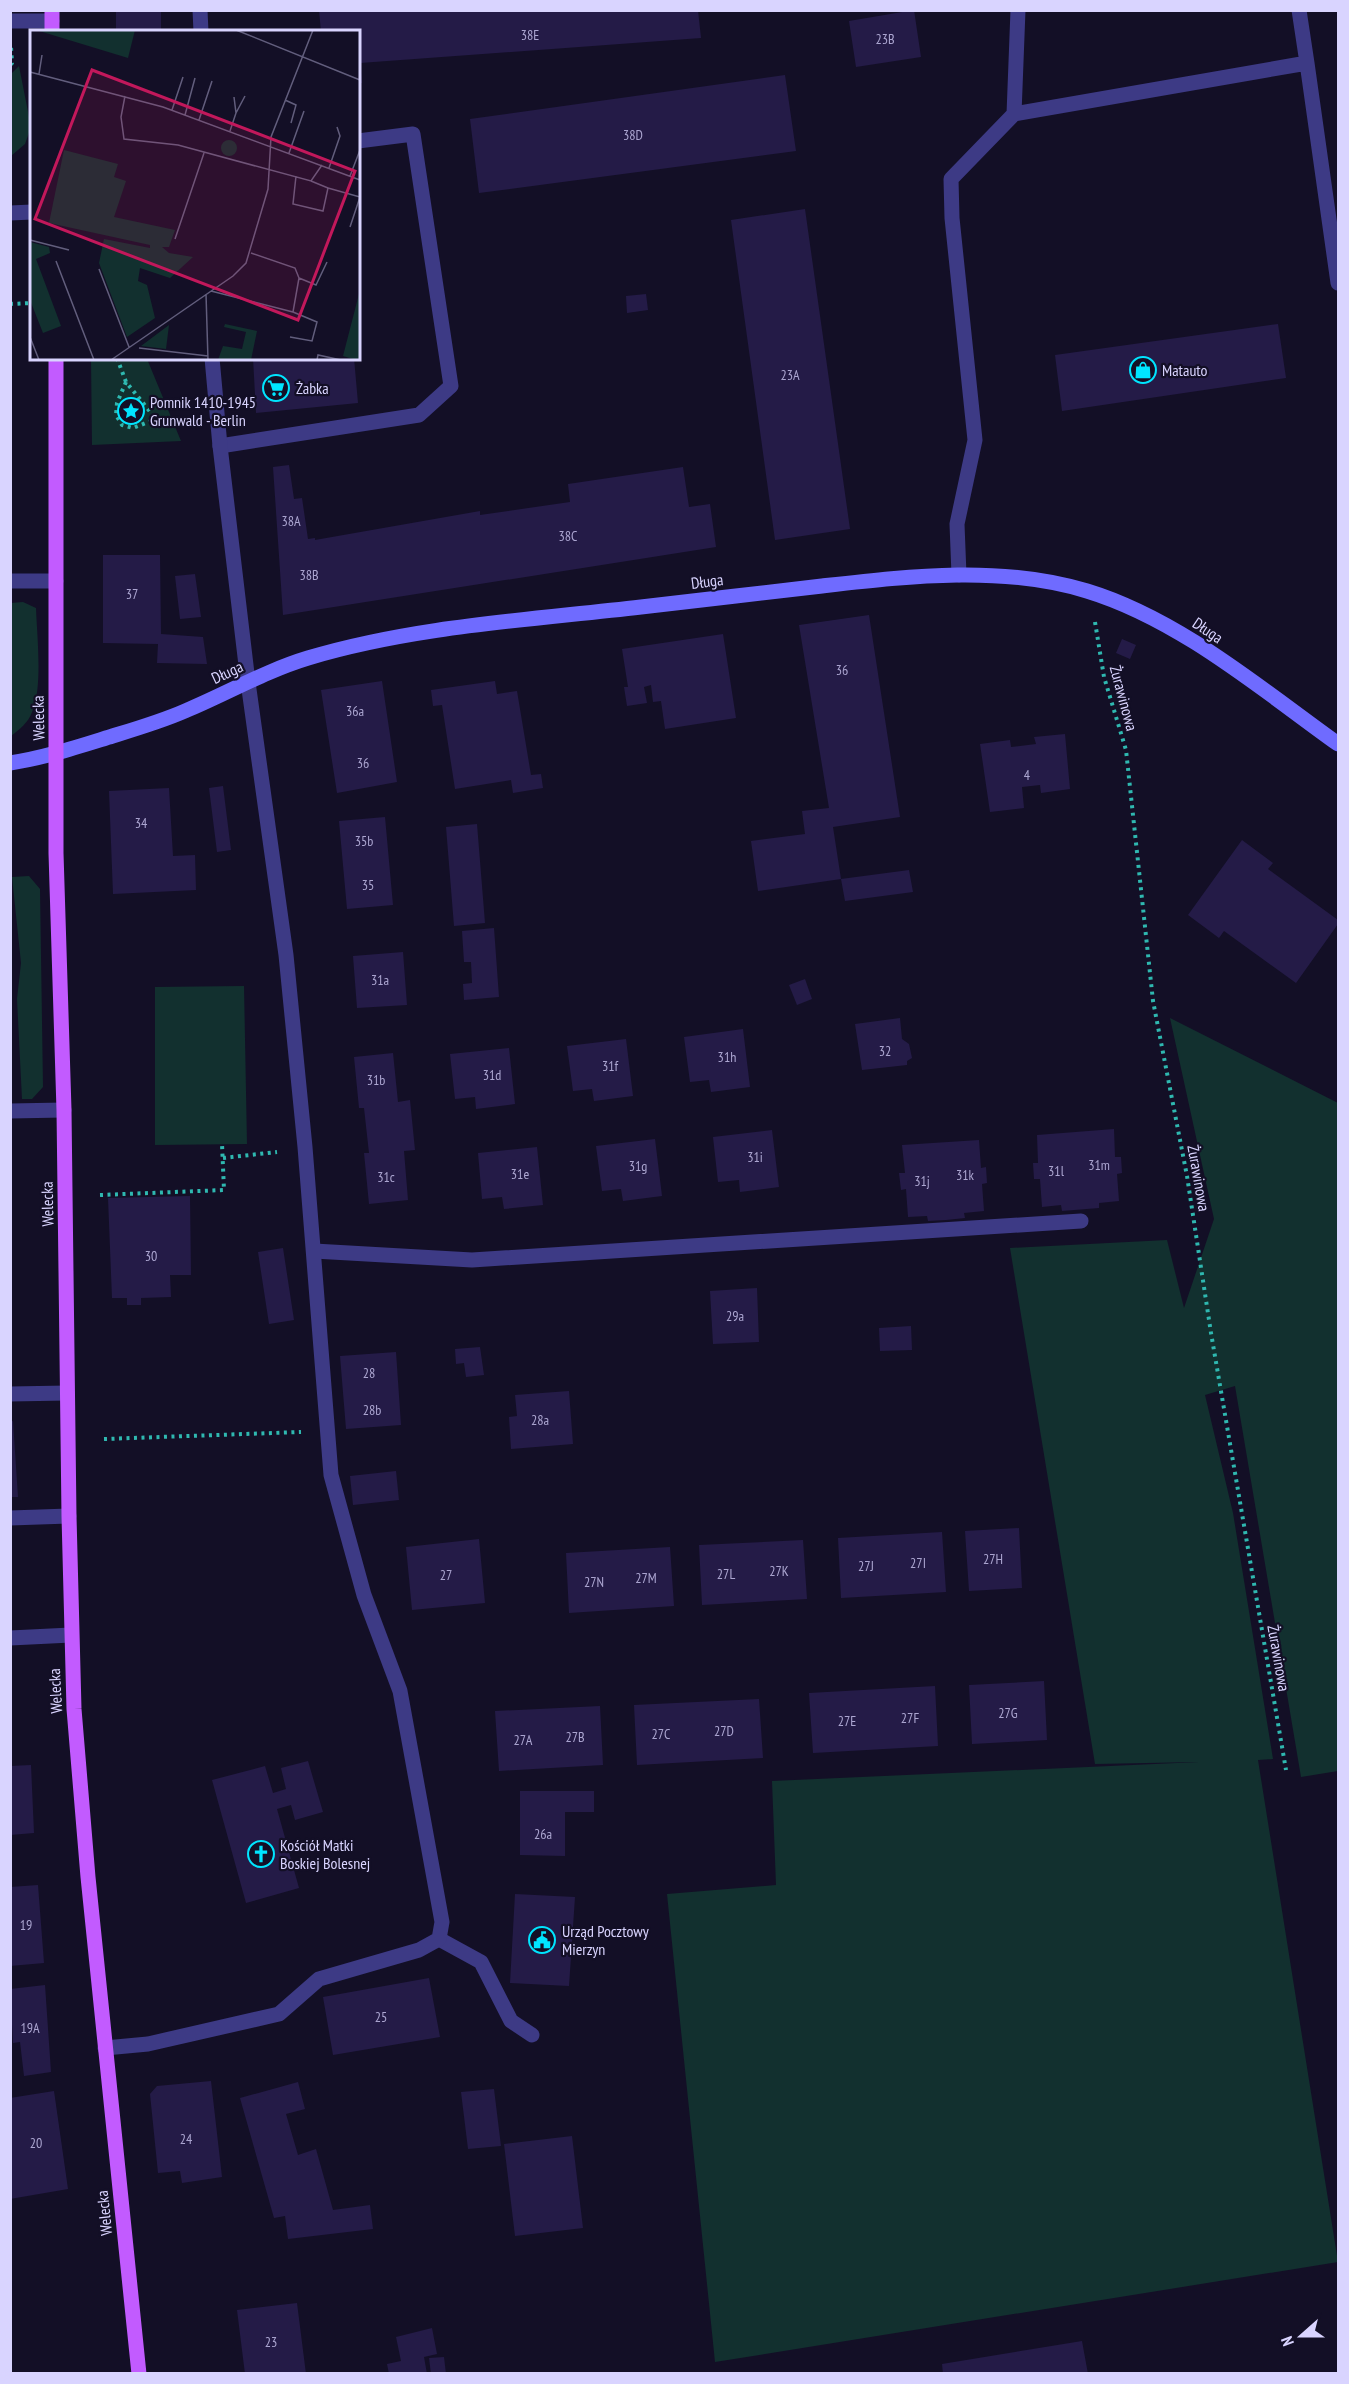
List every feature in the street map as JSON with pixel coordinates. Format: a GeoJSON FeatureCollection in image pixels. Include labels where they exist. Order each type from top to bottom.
{"type":"FeatureCollection","features":[{"type":"Feature","properties":{"kind":"main road","name":"Welecka"},"geometry":{"type":"LineString","coordinates":[[56,360],[56,853],[64,1110],[71,1635],[76,1745],[139,2373]]}},
{"type":"Feature","properties":{"kind":"street"},"geometry":{"type":"LineString","coordinates":[[200,10],[201,30]]}},
{"type":"Feature","properties":{"kind":"street"},"geometry":{"type":"LineString","coordinates":[[1014,114],[1018,10]]}},
{"type":"Feature","properties":{"kind":"street"},"geometry":{"type":"LineString","coordinates":[[1299,10],[1338,283]]}},
{"type":"Feature","properties":{"kind":"street"},"geometry":{"type":"LineString","coordinates":[[10,21],[52,21]]}},
{"type":"Feature","properties":{"kind":"street"},"geometry":{"type":"LineString","coordinates":[[959,575],[957,524],[975,440],[952,218],[951,179],[1014,114],[1307,63]]}},
{"type":"Feature","properties":{"kind":"street"},"geometry":{"type":"LineString","coordinates":[[220,446],[419,415],[451,386],[413,134],[360,141]]}},
{"type":"Feature","properties":{"kind":"street"},"geometry":{"type":"LineString","coordinates":[[10,213],[30,212]]}},
{"type":"Feature","properties":{"kind":"street"},"geometry":{"type":"LineString","coordinates":[[212,360],[248,682],[285,955],[314,1251],[331,1475],[364,1595],[400,1691],[438,1893],[442,1922],[439,1939]]}},
{"type":"Feature","properties":{"kind":"street","name":"Długa"},"geometry":{"type":"LineString","coordinates":[[10,763],[56,753],[171,717],[291,663],[407,636],[843,584],[959,575],[1031,579],[1089,591],[1164,623],[1338,744]]}},
{"type":"Feature","properties":{"kind":"street"},"geometry":{"type":"LineString","coordinates":[[10,581],[56,581]]}},
{"type":"Feature","properties":{"kind":"street"},"geometry":{"type":"LineString","coordinates":[[10,1111],[64,1110]]}},
{"type":"Feature","properties":{"kind":"street"},"geometry":{"type":"LineString","coordinates":[[314,1251],[472,1260],[1081,1221]]}},
{"type":"Feature","properties":{"kind":"street"},"geometry":{"type":"LineString","coordinates":[[10,1394],[67,1393]]}},
{"type":"Feature","properties":{"kind":"street"},"geometry":{"type":"LineString","coordinates":[[10,1518],[69,1516]]}},
{"type":"Feature","properties":{"kind":"street"},"geometry":{"type":"LineString","coordinates":[[10,1638],[71,1635]]}},
{"type":"Feature","properties":{"kind":"street"},"geometry":{"type":"LineString","coordinates":[[105,2048],[148,2044],[279,2014],[319,1979],[419,1950],[439,1939]]}},
{"type":"Feature","properties":{"kind":"street"},"geometry":{"type":"LineString","coordinates":[[439,1939],[482,1962],[512,2021],[532,2035]]}},
{"type":"Feature","properties":{"kind":"path"},"geometry":{"type":"LineString","coordinates":[[10,43],[12,63],[10,64]]}},
{"type":"Feature","properties":{"kind":"path"},"geometry":{"type":"LineString","coordinates":[[10,304],[30,303]]}},
{"type":"Feature","properties":{"kind":"path"},"geometry":{"type":"LineString","coordinates":[[118,360],[126,382],[156,419]]}},
{"type":"Feature","properties":{"kind":"path"},"geometry":{"type":"LineString","coordinates":[[126,382],[117,403],[116,415],[122,425],[133,428],[156,419],[180,420]]}},
{"type":"Feature","properties":{"kind":"path","name":"Żurawinowa"},"geometry":{"type":"LineString","coordinates":[[1089,591],[1104,677],[1126,750],[1154,1001],[1187,1176],[1210,1333],[1230,1436],[1286,1770]]}},
{"type":"Feature","properties":{"kind":"path"},"geometry":{"type":"LineString","coordinates":[[100,1195],[224,1190],[222,1144]]}},
{"type":"Feature","properties":{"kind":"path"},"geometry":{"type":"LineString","coordinates":[[223,1158],[277,1152]]}},
{"type":"Feature","properties":{"kind":"path"},"geometry":{"type":"LineString","coordinates":[[104,1439],[326,1430]]}},
{"type":"Feature","properties":{"kind":"green space"},"geometry":{"type":"Polygon","coordinates":[[[19,66],[30,130],[25,144],[11,156],[11,74],[19,66]]]}},
{"type":"Feature","properties":{"kind":"green space"},"geometry":{"type":"Polygon","coordinates":[[[91,360],[147,360],[181,441],[92,445],[91,360]]]}},
{"type":"Feature","properties":{"kind":"green space"},"geometry":{"type":"Polygon","coordinates":[[[23,602],[36,608],[37,689],[30,716],[23,726],[11,736],[11,603],[23,602]]]}},
{"type":"Feature","properties":{"kind":"green space"},"geometry":{"type":"Polygon","coordinates":[[[29,876],[40,889],[43,1087],[32,1099],[22,1099],[17,999],[21,963],[12,877],[29,876]]]}},
{"type":"Feature","properties":{"kind":"green space"},"geometry":{"type":"Polygon","coordinates":[[[244,986],[247,1144],[155,1145],[155,987],[244,986]]]}},
{"type":"Feature","properties":{"kind":"green space"},"geometry":{"type":"Polygon","coordinates":[[[1170,1018],[1338,1103],[1338,1771],[1301,1777],[1235,1386],[1205,1395],[1233,1513],[1273,1759],[1258,1760],[1338,2262],[715,2362],[667,1894],[776,1885],[772,1781],[1199,1762],[1095,1764],[1010,1248],[1167,1240],[1184,1308],[1214,1219],[1170,1018]]]}},
{"type":"Feature","properties":{"kind":"building"},"geometry":{"type":"Polygon","coordinates":[[[116,10],[161,10],[161,30],[116,30],[116,10]]]}},
{"type":"Feature","properties":{"kind":"building"},"geometry":{"type":"Polygon","coordinates":[[[319,10],[698,10],[701,38],[360,63],[360,30],[321,30],[319,10]]]}},
{"type":"Feature","properties":{"kind":"building"},"geometry":{"type":"Polygon","coordinates":[[[914,10],[921,57],[856,67],[849,21],[914,10]]]}},
{"type":"Feature","properties":{"kind":"building"},"geometry":{"type":"Polygon","coordinates":[[[785,75],[796,151],[479,193],[470,119],[785,75]]]}},
{"type":"Feature","properties":{"kind":"building"},"geometry":{"type":"Polygon","coordinates":[[[805,209],[850,529],[775,540],[731,220],[805,209]]]}},
{"type":"Feature","properties":{"kind":"building"},"geometry":{"type":"Polygon","coordinates":[[[646,294],[648,310],[627,313],[626,296],[646,294]]]}},
{"type":"Feature","properties":{"kind":"building"},"geometry":{"type":"Polygon","coordinates":[[[1278,324],[1286,378],[1062,411],[1055,355],[1278,324]]]}},
{"type":"Feature","properties":{"kind":"building"},"geometry":{"type":"Polygon","coordinates":[[[253,360],[354,360],[358,403],[256,413],[253,360]]]}},
{"type":"Feature","properties":{"kind":"building"},"geometry":{"type":"Polygon","coordinates":[[[289,465],[294,499],[302,498],[308,539],[315,538],[315,540],[480,511],[480,515],[570,502],[568,484],[683,467],[689,507],[710,504],[716,547],[283,615],[273,467],[289,465]]]}},
{"type":"Feature","properties":{"kind":"building"},"geometry":{"type":"Polygon","coordinates":[[[103,555],[160,555],[161,634],[203,637],[207,664],[157,663],[158,644],[103,643],[103,555]]]}},
{"type":"Feature","properties":{"kind":"building"},"geometry":{"type":"Polygon","coordinates":[[[195,574],[201,617],[180,619],[175,576],[195,574]]]}},
{"type":"Feature","properties":{"kind":"building"},"geometry":{"type":"Polygon","coordinates":[[[869,615],[900,817],[833,827],[841,879],[758,891],[751,841],[805,834],[802,811],[829,808],[799,625],[869,615]]]}},
{"type":"Feature","properties":{"kind":"building"},"geometry":{"type":"Polygon","coordinates":[[[723,634],[736,718],[665,729],[661,701],[653,702],[651,685],[644,687],[647,703],[627,706],[624,687],[628,687],[622,649],[723,634]]]}},
{"type":"Feature","properties":{"kind":"building"},"geometry":{"type":"Polygon","coordinates":[[[1122,639],[1136,645],[1130,659],[1116,653],[1122,639]]]}},
{"type":"Feature","properties":{"kind":"building"},"geometry":{"type":"Polygon","coordinates":[[[382,681],[397,782],[337,793],[321,690],[382,681]]]}},
{"type":"Feature","properties":{"kind":"building"},"geometry":{"type":"Polygon","coordinates":[[[495,681],[497,694],[517,691],[531,775],[541,774],[543,788],[513,793],[511,780],[455,789],[442,705],[433,706],[431,690],[495,681]]]}},
{"type":"Feature","properties":{"kind":"building"},"geometry":{"type":"Polygon","coordinates":[[[1065,734],[1070,789],[1041,793],[1040,785],[1022,787],[1024,808],[990,812],[980,744],[1010,740],[1011,747],[1036,744],[1034,737],[1065,734]]]}},
{"type":"Feature","properties":{"kind":"building"},"geometry":{"type":"Polygon","coordinates":[[[223,786],[231,850],[217,852],[209,788],[223,786]]]}},
{"type":"Feature","properties":{"kind":"building"},"geometry":{"type":"Polygon","coordinates":[[[169,788],[173,856],[195,855],[196,890],[113,894],[109,791],[169,788]]]}},
{"type":"Feature","properties":{"kind":"building"},"geometry":{"type":"Polygon","coordinates":[[[385,817],[393,905],[347,909],[339,821],[385,817]]]}},
{"type":"Feature","properties":{"kind":"building"},"geometry":{"type":"Polygon","coordinates":[[[477,824],[485,923],[454,926],[446,827],[477,824]]]}},
{"type":"Feature","properties":{"kind":"building"},"geometry":{"type":"Polygon","coordinates":[[[1242,840],[1273,863],[1268,869],[1338,920],[1338,924],[1296,983],[1224,931],[1219,938],[1188,915],[1242,840]]]}},
{"type":"Feature","properties":{"kind":"building"},"geometry":{"type":"Polygon","coordinates":[[[909,870],[913,892],[845,901],[841,879],[909,870]]]}},
{"type":"Feature","properties":{"kind":"building"},"geometry":{"type":"Polygon","coordinates":[[[494,928],[499,997],[464,1000],[463,984],[472,983],[471,962],[464,962],[462,931],[494,928]]]}},
{"type":"Feature","properties":{"kind":"building"},"geometry":{"type":"Polygon","coordinates":[[[403,952],[407,1005],[357,1008],[353,956],[403,952]]]}},
{"type":"Feature","properties":{"kind":"building"},"geometry":{"type":"Polygon","coordinates":[[[805,979],[812,999],[797,1005],[789,985],[805,979]]]}},
{"type":"Feature","properties":{"kind":"building"},"geometry":{"type":"Polygon","coordinates":[[[900,1018],[902,1039],[909,1044],[912,1058],[907,1061],[907,1065],[862,1070],[855,1024],[900,1018]]]}},
{"type":"Feature","properties":{"kind":"building"},"geometry":{"type":"Polygon","coordinates":[[[743,1029],[750,1087],[711,1092],[709,1080],[690,1082],[684,1037],[743,1029]]]}},
{"type":"Feature","properties":{"kind":"building"},"geometry":{"type":"Polygon","coordinates":[[[626,1039],[633,1096],[594,1101],[592,1089],[573,1091],[567,1046],[626,1039]]]}},
{"type":"Feature","properties":{"kind":"building"},"geometry":{"type":"Polygon","coordinates":[[[509,1048],[515,1104],[476,1109],[475,1097],[455,1099],[450,1054],[509,1048]]]}},
{"type":"Feature","properties":{"kind":"building"},"geometry":{"type":"Polygon","coordinates":[[[393,1053],[398,1102],[410,1100],[415,1150],[404,1151],[408,1200],[369,1204],[364,1153],[369,1153],[364,1108],[359,1108],[354,1057],[393,1053]]]}},
{"type":"Feature","properties":{"kind":"building"},"geometry":{"type":"Polygon","coordinates":[[[1114,1129],[1115,1157],[1121,1157],[1122,1173],[1117,1174],[1119,1201],[1099,1203],[1099,1208],[1062,1211],[1061,1205],[1042,1207],[1040,1179],[1034,1179],[1033,1163],[1038,1163],[1037,1135],[1114,1129]]]}},
{"type":"Feature","properties":{"kind":"building"},"geometry":{"type":"Polygon","coordinates":[[[772,1130],[779,1187],[740,1192],[739,1180],[718,1182],[713,1137],[772,1130]]]}},
{"type":"Feature","properties":{"kind":"building"},"geometry":{"type":"Polygon","coordinates":[[[655,1139],[662,1196],[623,1201],[621,1189],[602,1191],[596,1146],[655,1139]]]}},
{"type":"Feature","properties":{"kind":"building"},"geometry":{"type":"Polygon","coordinates":[[[979,1140],[981,1168],[986,1167],[987,1183],[982,1184],[984,1211],[964,1213],[965,1218],[946,1220],[928,1221],[927,1216],[908,1217],[906,1189],[901,1190],[899,1173],[905,1173],[902,1145],[979,1140]]]}},
{"type":"Feature","properties":{"kind":"building"},"geometry":{"type":"Polygon","coordinates":[[[537,1147],[543,1205],[504,1209],[502,1197],[482,1199],[478,1153],[537,1147]]]}},
{"type":"Feature","properties":{"kind":"building"},"geometry":{"type":"Polygon","coordinates":[[[190,1196],[191,1275],[170,1275],[171,1297],[141,1298],[141,1305],[127,1305],[127,1298],[112,1298],[108,1198],[190,1196]]]}},
{"type":"Feature","properties":{"kind":"building"},"geometry":{"type":"Polygon","coordinates":[[[283,1248],[294,1320],[269,1324],[258,1252],[283,1248]]]}},
{"type":"Feature","properties":{"kind":"building"},"geometry":{"type":"Polygon","coordinates":[[[757,1288],[759,1342],[713,1344],[710,1291],[757,1288]]]}},
{"type":"Feature","properties":{"kind":"building"},"geometry":{"type":"Polygon","coordinates":[[[911,1326],[912,1350],[880,1351],[879,1328],[911,1326]]]}},
{"type":"Feature","properties":{"kind":"building"},"geometry":{"type":"Polygon","coordinates":[[[480,1347],[484,1375],[466,1377],[464,1363],[456,1364],[455,1349],[480,1347]]]}},
{"type":"Feature","properties":{"kind":"building"},"geometry":{"type":"Polygon","coordinates":[[[396,1352],[401,1425],[346,1429],[340,1356],[396,1352]]]}},
{"type":"Feature","properties":{"kind":"building"},"geometry":{"type":"Polygon","coordinates":[[[569,1391],[573,1444],[511,1449],[509,1417],[517,1416],[515,1395],[569,1391]]]}},
{"type":"Feature","properties":{"kind":"building"},"geometry":{"type":"Polygon","coordinates":[[[13,1421],[18,1497],[10,1497],[10,1422],[13,1421]]]}},
{"type":"Feature","properties":{"kind":"building"},"geometry":{"type":"Polygon","coordinates":[[[396,1471],[399,1500],[353,1505],[350,1476],[396,1471]]]}},
{"type":"Feature","properties":{"kind":"building"},"geometry":{"type":"Polygon","coordinates":[[[1019,1528],[1022,1588],[969,1591],[965,1531],[1019,1528]]]}},
{"type":"Feature","properties":{"kind":"building"},"geometry":{"type":"Polygon","coordinates":[[[942,1532],[946,1592],[841,1598],[838,1538],[942,1532]]]}},
{"type":"Feature","properties":{"kind":"building"},"geometry":{"type":"Polygon","coordinates":[[[479,1539],[485,1603],[412,1610],[406,1547],[479,1539]]]}},
{"type":"Feature","properties":{"kind":"building"},"geometry":{"type":"Polygon","coordinates":[[[803,1540],[807,1599],[702,1605],[699,1545],[803,1540]]]}},
{"type":"Feature","properties":{"kind":"building"},"geometry":{"type":"Polygon","coordinates":[[[670,1547],[674,1606],[569,1613],[566,1553],[670,1547]]]}},
{"type":"Feature","properties":{"kind":"building"},"geometry":{"type":"Polygon","coordinates":[[[1044,1681],[1047,1740],[972,1744],[969,1685],[1044,1681]]]}},
{"type":"Feature","properties":{"kind":"building"},"geometry":{"type":"Polygon","coordinates":[[[935,1686],[938,1746],[813,1753],[809,1693],[935,1686]]]}},
{"type":"Feature","properties":{"kind":"building"},"geometry":{"type":"Polygon","coordinates":[[[759,1699],[763,1758],[637,1765],[634,1705],[759,1699]]]}},
{"type":"Feature","properties":{"kind":"building"},"geometry":{"type":"Polygon","coordinates":[[[600,1706],[603,1765],[499,1771],[495,1711],[600,1706]]]}},
{"type":"Feature","properties":{"kind":"building","name":"Kościół Matki Boskiej Bolesnej"},"geometry":{"type":"Polygon","coordinates":[[[308,1761],[323,1812],[295,1820],[291,1805],[277,1809],[299,1888],[246,1903],[212,1780],[265,1766],[273,1793],[286,1789],[281,1768],[308,1761]]]}},
{"type":"Feature","properties":{"kind":"building"},"geometry":{"type":"Polygon","coordinates":[[[31,1765],[34,1833],[10,1835],[10,1766],[31,1765]]]}},
{"type":"Feature","properties":{"kind":"building"},"geometry":{"type":"Polygon","coordinates":[[[520,1791],[594,1791],[594,1812],[565,1812],[565,1856],[520,1855],[520,1791]]]}},
{"type":"Feature","properties":{"kind":"building"},"geometry":{"type":"Polygon","coordinates":[[[38,1885],[44,1963],[10,1966],[10,1887],[38,1885]]]}},
{"type":"Feature","properties":{"kind":"building"},"geometry":{"type":"Polygon","coordinates":[[[515,1894],[575,1897],[569,1986],[510,1983],[515,1894]]]}},
{"type":"Feature","properties":{"kind":"building"},"geometry":{"type":"Polygon","coordinates":[[[429,1978],[440,2037],[333,2055],[323,1997],[429,1978]]]}},
{"type":"Feature","properties":{"kind":"building"},"geometry":{"type":"Polygon","coordinates":[[[45,1985],[51,2072],[24,2076],[20,2042],[13,2043],[10,1989],[45,1985]]]}},
{"type":"Feature","properties":{"kind":"building"},"geometry":{"type":"Polygon","coordinates":[[[211,2081],[222,2177],[182,2183],[180,2171],[158,2173],[150,2094],[157,2086],[211,2081]]]}},
{"type":"Feature","properties":{"kind":"building"},"geometry":{"type":"Polygon","coordinates":[[[298,2082],[305,2109],[286,2114],[298,2155],[316,2149],[333,2210],[370,2205],[373,2229],[288,2239],[285,2216],[274,2218],[240,2098],[298,2082]]]}},
{"type":"Feature","properties":{"kind":"building"},"geometry":{"type":"Polygon","coordinates":[[[494,2089],[501,2146],[468,2149],[461,2092],[494,2089]]]}},
{"type":"Feature","properties":{"kind":"building"},"geometry":{"type":"Polygon","coordinates":[[[54,2091],[68,2189],[10,2199],[10,2098],[54,2091]]]}},
{"type":"Feature","properties":{"kind":"building"},"geometry":{"type":"Polygon","coordinates":[[[572,2136],[583,2228],[515,2236],[504,2144],[572,2136]]]}},
{"type":"Feature","properties":{"kind":"building"},"geometry":{"type":"Polygon","coordinates":[[[297,2303],[306,2374],[245,2374],[237,2310],[297,2303]]]}},
{"type":"Feature","properties":{"kind":"building"},"geometry":{"type":"Polygon","coordinates":[[[432,2328],[437,2354],[424,2357],[427,2374],[389,2374],[387,2364],[401,2361],[396,2337],[432,2328]]]}},
{"type":"Feature","properties":{"kind":"building"},"geometry":{"type":"Polygon","coordinates":[[[1082,2341],[1088,2374],[943,2374],[942,2364],[1082,2341]]]}},
{"type":"Feature","properties":{"kind":"building"},"geometry":{"type":"Polygon","coordinates":[[[444,2357],[446,2374],[431,2374],[429,2358],[444,2357]]]}},
{"type":"Feature","properties":{"kind":"place","name":"Matauto"},"geometry":{"type":"Point","coordinates":[1143,370]}},
{"type":"Feature","properties":{"kind":"place","name":"Żabka"},"geometry":{"type":"Point","coordinates":[276,388]}},
{"type":"Feature","properties":{"kind":"place","name":"Pomnik 1410-1945 Grunwald - Berlin"},"geometry":{"type":"Point","coordinates":[131,411]}},
{"type":"Feature","properties":{"kind":"place","name":"Kościół Matki Boskiej Bolesnej"},"geometry":{"type":"Point","coordinates":[261,1854]}},
{"type":"Feature","properties":{"kind":"place","name":"Urząd Pocztowy Mierzyn"},"geometry":{"type":"Point","coordinates":[542,1940]}}]}
